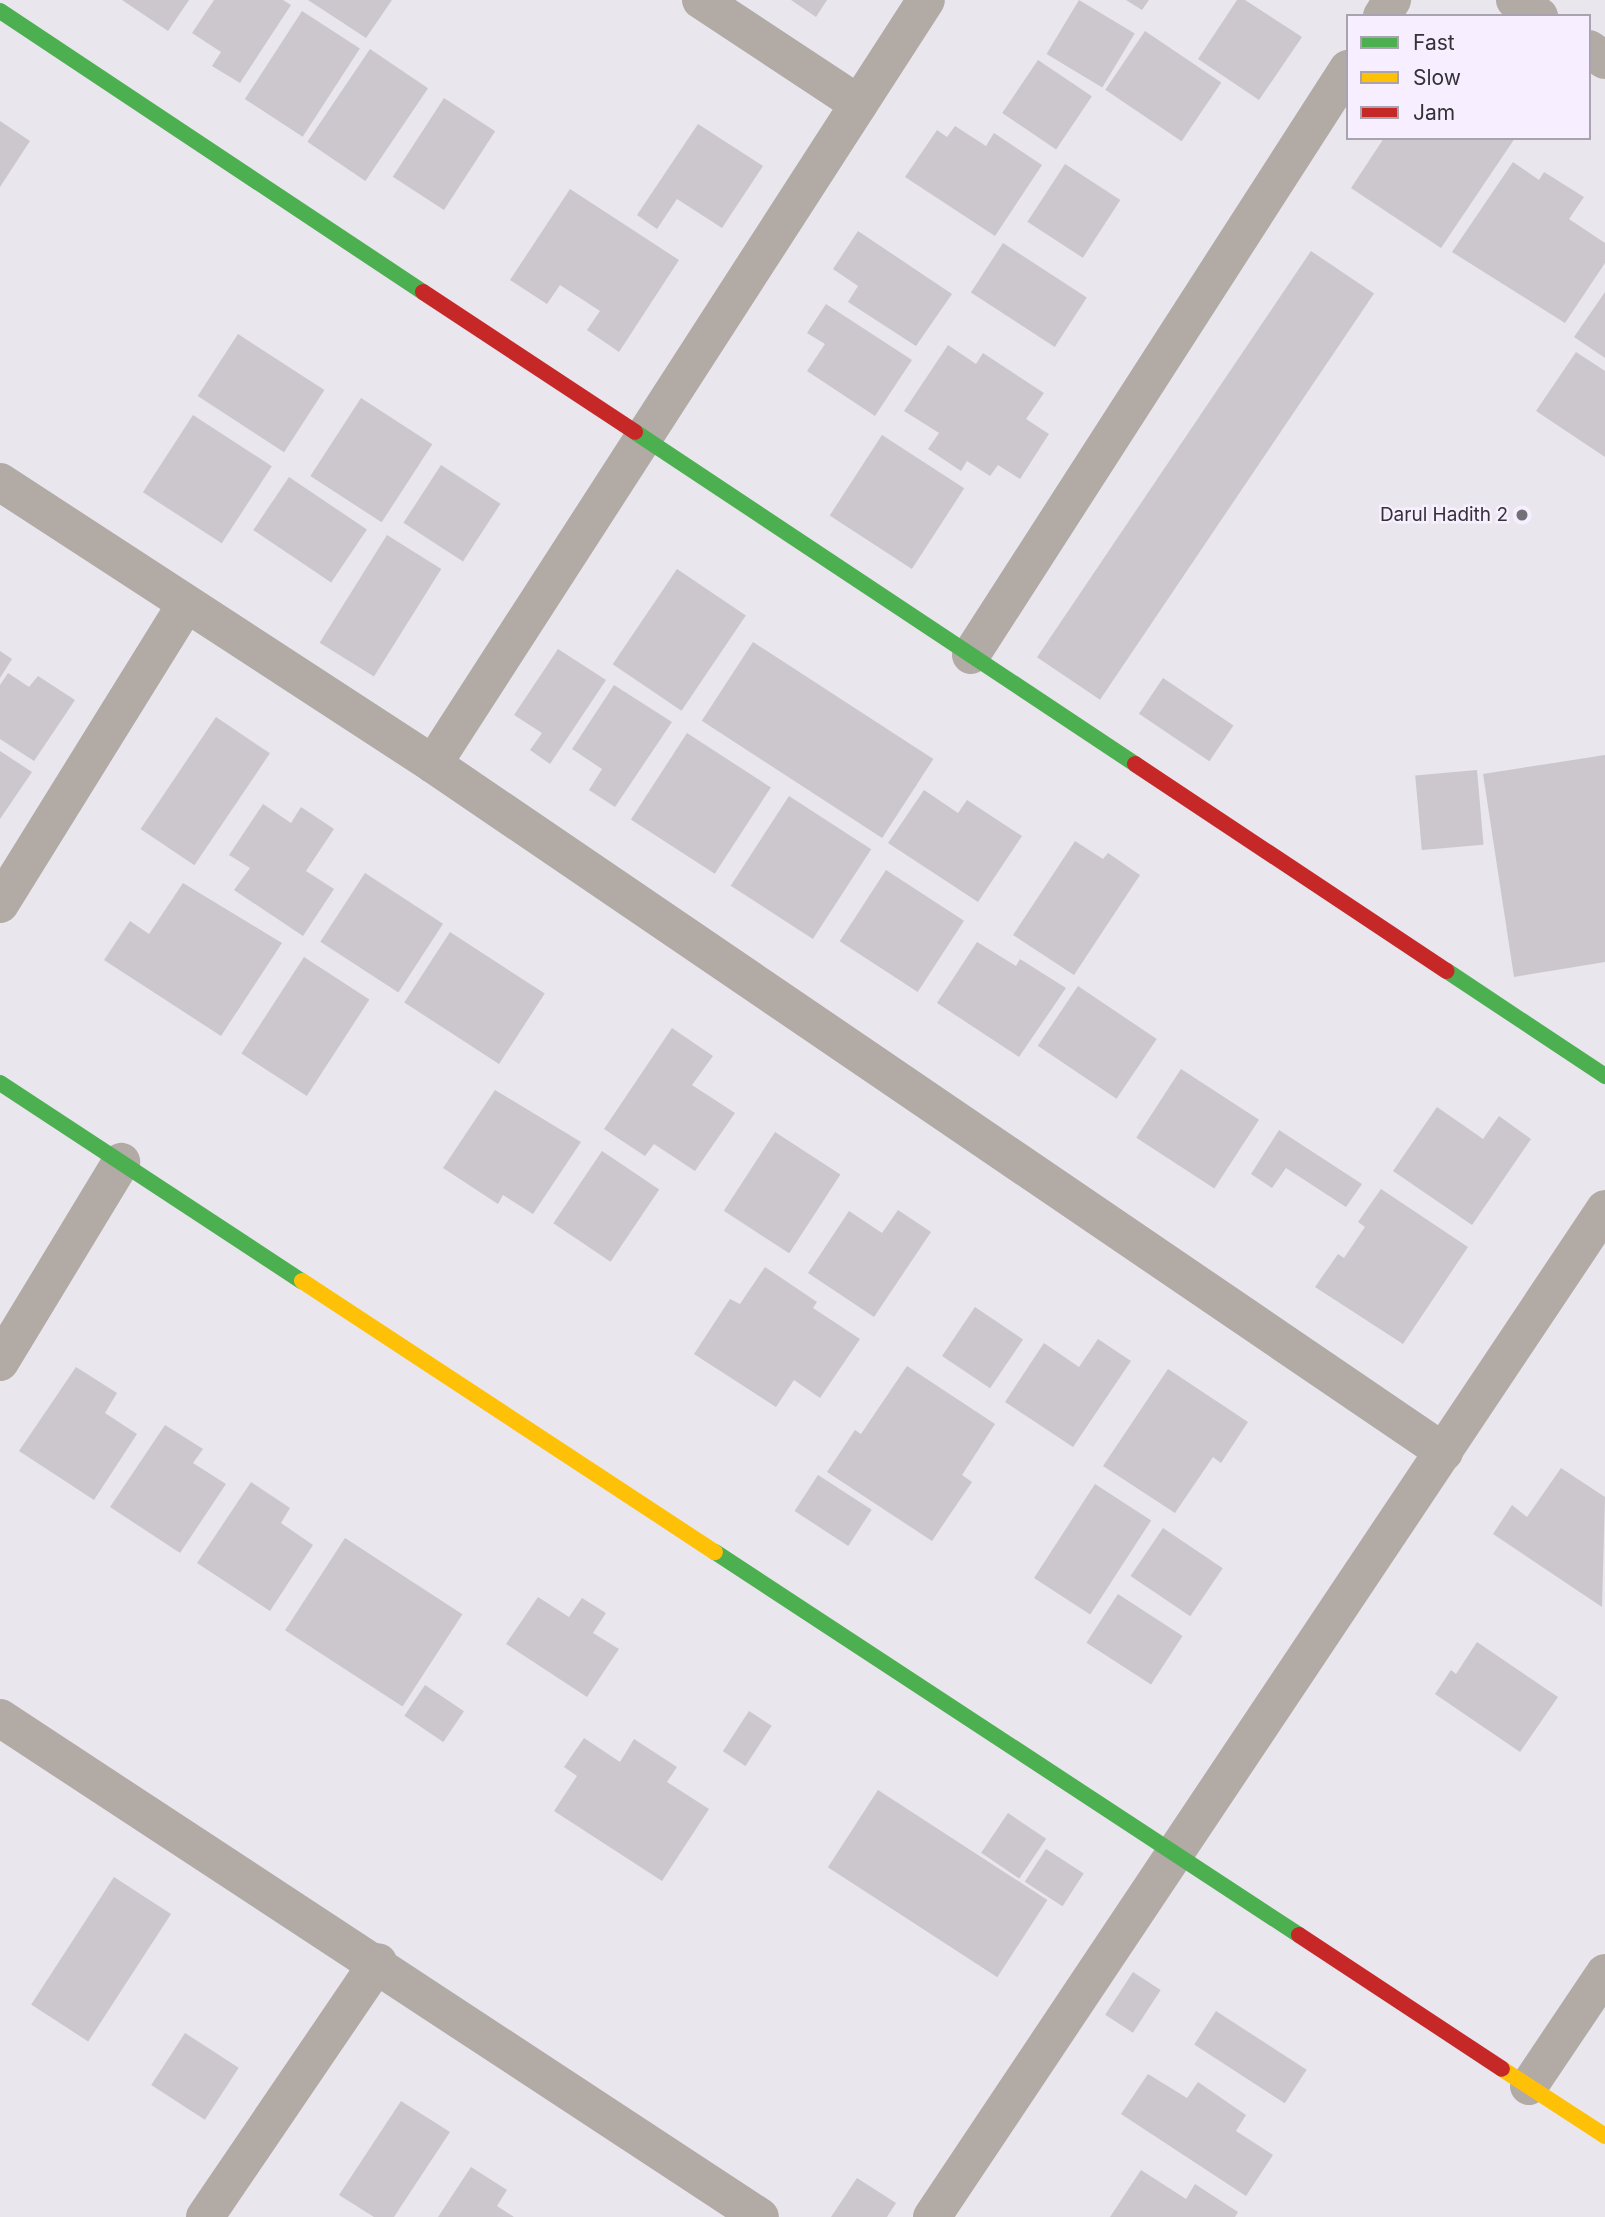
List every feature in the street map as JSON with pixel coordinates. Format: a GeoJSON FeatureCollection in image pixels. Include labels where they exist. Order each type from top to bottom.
{"type":"FeatureCollection","features":[{"type":"Feature","properties":{"kind":"street"},"geometry":{"type":"LineString","coordinates":[[701,0],[859,104]]}},
{"type":"Feature","properties":{"kind":"street"},"geometry":{"type":"LineString","coordinates":[[433,764],[926,0]]}},
{"type":"Feature","properties":{"kind":"street"},"geometry":{"type":"LineString","coordinates":[[1515,0],[1536,14]]}},
{"type":"Feature","properties":{"kind":"street"},"geometry":{"type":"LineString","coordinates":[[0,11],[1605,1076]]}},
{"type":"Feature","properties":{"kind":"street"},"geometry":{"type":"LineString","coordinates":[[971,655],[1346,72]]}},
{"type":"Feature","properties":{"kind":"street"},"geometry":{"type":"LineString","coordinates":[[0,482],[186,606],[433,764],[1444,1452]]}},
{"type":"Feature","properties":{"kind":"street"},"geometry":{"type":"LineString","coordinates":[[0,904],[186,606]]}},
{"type":"Feature","properties":{"kind":"street"},"geometry":{"type":"LineString","coordinates":[[0,1083],[1605,2136]]}},
{"type":"Feature","properties":{"kind":"street"},"geometry":{"type":"LineString","coordinates":[[0,1362],[121,1162]]}},
{"type":"Feature","properties":{"kind":"street"},"geometry":{"type":"LineString","coordinates":[[932,2217],[1605,1209]]}},
{"type":"Feature","properties":{"kind":"street"},"geometry":{"type":"LineString","coordinates":[[0,1718],[378,1962],[760,2217]]}},
{"type":"Feature","properties":{"kind":"street"},"geometry":{"type":"LineString","coordinates":[[205,2217],[378,1962]]}},
{"type":"Feature","properties":{"kind":"street"},"geometry":{"type":"LineString","coordinates":[[1529,2086],[1605,1973]]}},
{"type":"Feature","properties":{"kind":"building"},"geometry":{"type":"Polygon","coordinates":[[[122,0],[189,0],[168,31],[122,0]]]}},
{"type":"Feature","properties":{"kind":"building"},"geometry":{"type":"Polygon","coordinates":[[[214,0],[283,0],[291,5],[240,83],[212,66],[221,52],[192,33],[214,0]]]}},
{"type":"Feature","properties":{"kind":"building"},"geometry":{"type":"Polygon","coordinates":[[[308,0],[392,0],[366,38],[308,0]]]}},
{"type":"Feature","properties":{"kind":"building"},"geometry":{"type":"Polygon","coordinates":[[[791,0],[827,0],[816,17],[791,0]]]}},
{"type":"Feature","properties":{"kind":"building"},"geometry":{"type":"Polygon","coordinates":[[[1079,0],[1135,33],[1102,87],[1047,54],[1079,0]]]}},
{"type":"Feature","properties":{"kind":"building"},"geometry":{"type":"Polygon","coordinates":[[[1126,0],[1149,0],[1142,10],[1126,0]]]}},
{"type":"Feature","properties":{"kind":"building"},"geometry":{"type":"Polygon","coordinates":[[[1237,0],[1245,0],[1302,37],[1259,100],[1198,59],[1237,0]]]}},
{"type":"Feature","properties":{"kind":"building"},"geometry":{"type":"Polygon","coordinates":[[[302,11],[360,49],[303,137],[245,99],[302,11]]]}},
{"type":"Feature","properties":{"kind":"building"},"geometry":{"type":"Polygon","coordinates":[[[1145,31],[1221,82],[1182,141],[1105,90],[1145,31]]]}},
{"type":"Feature","properties":{"kind":"building"},"geometry":{"type":"Polygon","coordinates":[[[370,49],[428,88],[365,181],[307,142],[370,49]]]}},
{"type":"Feature","properties":{"kind":"building"},"geometry":{"type":"Polygon","coordinates":[[[1038,60],[1092,96],[1056,149],[1002,113],[1038,60]]]}},
{"type":"Feature","properties":{"kind":"building"},"geometry":{"type":"Polygon","coordinates":[[[444,98],[495,131],[444,210],[393,177],[444,98]]]}},
{"type":"Feature","properties":{"kind":"building"},"geometry":{"type":"Polygon","coordinates":[[[0,121],[30,141],[0,187],[0,121]]]}},
{"type":"Feature","properties":{"kind":"building"},"geometry":{"type":"Polygon","coordinates":[[[698,124],[763,166],[722,228],[677,199],[657,229],[637,215],[698,124]]]}},
{"type":"Feature","properties":{"kind":"building"},"geometry":{"type":"Polygon","coordinates":[[[955,126],[986,146],[994,133],[1042,165],[995,236],[905,177],[937,130],[947,137],[955,126]]]}},
{"type":"Feature","properties":{"kind":"building"},"geometry":{"type":"Polygon","coordinates":[[[1383,140],[1514,140],[1441,248],[1351,188],[1383,140]]]}},
{"type":"Feature","properties":{"kind":"building"},"geometry":{"type":"Polygon","coordinates":[[[1513,162],[1539,180],[1544,172],[1584,197],[1569,219],[1605,243],[1605,263],[1565,323],[1452,252],[1513,162]]]}},
{"type":"Feature","properties":{"kind":"building"},"geometry":{"type":"Polygon","coordinates":[[[1065,164],[1120,200],[1083,258],[1027,222],[1065,164]]]}},
{"type":"Feature","properties":{"kind":"building"},"geometry":{"type":"Polygon","coordinates":[[[570,189],[679,260],[619,352],[587,330],[600,311],[560,285],[547,304],[510,280],[570,189]]]}},
{"type":"Feature","properties":{"kind":"building"},"geometry":{"type":"Polygon","coordinates":[[[858,231],[952,294],[916,346],[848,302],[858,286],[833,269],[858,231]]]}},
{"type":"Feature","properties":{"kind":"building"},"geometry":{"type":"Polygon","coordinates":[[[1003,243],[1087,297],[1055,347],[971,292],[1003,243]]]}},
{"type":"Feature","properties":{"kind":"building"},"geometry":{"type":"Polygon","coordinates":[[[1311,251],[1374,293],[1100,700],[1037,657],[1311,251]]]}},
{"type":"Feature","properties":{"kind":"building"},"geometry":{"type":"Polygon","coordinates":[[[1605,292],[1605,358],[1574,337],[1605,292]]]}},
{"type":"Feature","properties":{"kind":"building"},"geometry":{"type":"Polygon","coordinates":[[[826,304],[912,360],[875,416],[807,371],[825,344],[807,333],[826,304]]]}},
{"type":"Feature","properties":{"kind":"building"},"geometry":{"type":"Polygon","coordinates":[[[238,334],[324,390],[284,452],[198,396],[238,334]]]}},
{"type":"Feature","properties":{"kind":"building"},"geometry":{"type":"Polygon","coordinates":[[[948,345],[976,364],[983,353],[1044,393],[1026,419],[1049,434],[1020,479],[998,465],[990,476],[967,461],[961,471],[928,449],[939,433],[904,411],[948,345]]]}},
{"type":"Feature","properties":{"kind":"building"},"geometry":{"type":"Polygon","coordinates":[[[1576,352],[1605,371],[1605,457],[1536,411],[1576,352]]]}},
{"type":"Feature","properties":{"kind":"building"},"geometry":{"type":"Polygon","coordinates":[[[361,398],[432,444],[382,522],[310,476],[361,398]]]}},
{"type":"Feature","properties":{"kind":"building"},"geometry":{"type":"Polygon","coordinates":[[[193,415],[272,466],[222,543],[143,492],[193,415]]]}},
{"type":"Feature","properties":{"kind":"building"},"geometry":{"type":"Polygon","coordinates":[[[882,435],[964,488],[912,569],[830,516],[882,435]]]}},
{"type":"Feature","properties":{"kind":"building"},"geometry":{"type":"Polygon","coordinates":[[[441,465],[501,504],[463,562],[403,523],[441,465]]]}},
{"type":"Feature","properties":{"kind":"building"},"geometry":{"type":"Polygon","coordinates":[[[289,477],[367,530],[331,583],[253,530],[289,477]]]}},
{"type":"Feature","properties":{"kind":"building"},"geometry":{"type":"Polygon","coordinates":[[[387,535],[441,569],[374,677],[320,643],[387,535]]]}},
{"type":"Feature","properties":{"kind":"building"},"geometry":{"type":"Polygon","coordinates":[[[677,569],[746,615],[682,711],[613,664],[677,569]]]}},
{"type":"Feature","properties":{"kind":"building"},"geometry":{"type":"Polygon","coordinates":[[[753,642],[933,759],[882,838],[702,721],[753,642]]]}},
{"type":"Feature","properties":{"kind":"building"},"geometry":{"type":"Polygon","coordinates":[[[558,649],[606,680],[550,764],[530,750],[542,733],[514,715],[558,649]]]}},
{"type":"Feature","properties":{"kind":"building"},"geometry":{"type":"Polygon","coordinates":[[[0,651],[12,659],[0,678],[0,651]]]}},
{"type":"Feature","properties":{"kind":"building"},"geometry":{"type":"Polygon","coordinates":[[[8,673],[29,687],[38,676],[75,700],[34,761],[0,739],[0,685],[8,673]]]}},
{"type":"Feature","properties":{"kind":"building"},"geometry":{"type":"Polygon","coordinates":[[[1163,678],[1233,726],[1209,761],[1139,714],[1163,678]]]}},
{"type":"Feature","properties":{"kind":"building"},"geometry":{"type":"Polygon","coordinates":[[[614,685],[672,722],[615,807],[589,790],[602,769],[572,749],[614,685]]]}},
{"type":"Feature","properties":{"kind":"building"},"geometry":{"type":"Polygon","coordinates":[[[216,717],[270,753],[194,865],[141,829],[216,717]]]}},
{"type":"Feature","properties":{"kind":"building"},"geometry":{"type":"Polygon","coordinates":[[[687,733],[771,787],[715,874],[631,819],[687,733]]]}},
{"type":"Feature","properties":{"kind":"building"},"geometry":{"type":"Polygon","coordinates":[[[0,751],[32,772],[0,819],[0,751]]]}},
{"type":"Feature","properties":{"kind":"building"},"geometry":{"type":"Polygon","coordinates":[[[1605,755],[1605,962],[1514,977],[1483,774],[1605,755]]]}},
{"type":"Feature","properties":{"kind":"building"},"geometry":{"type":"Polygon","coordinates":[[[1477,770],[1484,845],[1422,850],[1415,775],[1477,770]]]}},
{"type":"Feature","properties":{"kind":"building"},"geometry":{"type":"Polygon","coordinates":[[[924,790],[958,813],[967,800],[1022,836],[978,902],[888,843],[924,790]]]}},
{"type":"Feature","properties":{"kind":"building"},"geometry":{"type":"Polygon","coordinates":[[[789,796],[871,849],[813,939],[731,886],[789,796]]]}},
{"type":"Feature","properties":{"kind":"building"},"geometry":{"type":"Polygon","coordinates":[[[263,804],[291,823],[301,807],[334,829],[306,871],[334,889],[303,936],[234,890],[250,868],[229,855],[263,804]]]}},
{"type":"Feature","properties":{"kind":"building"},"geometry":{"type":"Polygon","coordinates":[[[1075,841],[1103,859],[1108,853],[1140,875],[1074,975],[1013,935],[1075,841]]]}},
{"type":"Feature","properties":{"kind":"building"},"geometry":{"type":"Polygon","coordinates":[[[886,870],[964,921],[918,992],[840,941],[886,870]]]}},
{"type":"Feature","properties":{"kind":"building"},"geometry":{"type":"Polygon","coordinates":[[[365,873],[443,924],[398,992],[320,942],[365,873]]]}},
{"type":"Feature","properties":{"kind":"building"},"geometry":{"type":"Polygon","coordinates":[[[183,883],[282,943],[221,1036],[104,960],[130,921],[149,934],[183,883]]]}},
{"type":"Feature","properties":{"kind":"building"},"geometry":{"type":"Polygon","coordinates":[[[450,932],[545,994],[499,1064],[404,1002],[450,932]]]}},
{"type":"Feature","properties":{"kind":"building"},"geometry":{"type":"Polygon","coordinates":[[[977,942],[1016,966],[1020,959],[1066,988],[1019,1057],[937,1003],[977,942]]]}},
{"type":"Feature","properties":{"kind":"building"},"geometry":{"type":"Polygon","coordinates":[[[304,957],[369,999],[307,1096],[241,1053],[304,957]]]}},
{"type":"Feature","properties":{"kind":"building"},"geometry":{"type":"Polygon","coordinates":[[[1078,986],[1157,1039],[1116,1099],[1038,1046],[1078,986]]]}},
{"type":"Feature","properties":{"kind":"building"},"geometry":{"type":"Polygon","coordinates":[[[672,1028],[713,1056],[692,1085],[735,1113],[695,1171],[654,1144],[645,1156],[604,1129],[672,1028]]]}},
{"type":"Feature","properties":{"kind":"building"},"geometry":{"type":"Polygon","coordinates":[[[1181,1069],[1259,1120],[1214,1188],[1136,1138],[1181,1069]]]}},
{"type":"Feature","properties":{"kind":"building"},"geometry":{"type":"Polygon","coordinates":[[[495,1090],[581,1142],[533,1214],[503,1195],[498,1204],[443,1168],[495,1090]]]}},
{"type":"Feature","properties":{"kind":"building"},"geometry":{"type":"Polygon","coordinates":[[[1437,1107],[1483,1139],[1499,1116],[1531,1139],[1472,1225],[1393,1171],[1437,1107]]]}},
{"type":"Feature","properties":{"kind":"building"},"geometry":{"type":"Polygon","coordinates":[[[1279,1130],[1362,1184],[1346,1207],[1286,1168],[1272,1188],[1251,1174],[1279,1130]]]}},
{"type":"Feature","properties":{"kind":"building"},"geometry":{"type":"Polygon","coordinates":[[[775,1132],[840,1174],[789,1253],[724,1211],[775,1132]]]}},
{"type":"Feature","properties":{"kind":"building"},"geometry":{"type":"Polygon","coordinates":[[[602,1151],[659,1190],[611,1262],[553,1223],[602,1151]]]}},
{"type":"Feature","properties":{"kind":"building"},"geometry":{"type":"Polygon","coordinates":[[[1381,1189],[1468,1247],[1403,1344],[1315,1287],[1338,1254],[1344,1258],[1365,1227],[1358,1222],[1381,1189]]]}},
{"type":"Feature","properties":{"kind":"building"},"geometry":{"type":"Polygon","coordinates":[[[898,1210],[931,1232],[874,1317],[808,1273],[849,1211],[882,1233],[898,1210]]]}},
{"type":"Feature","properties":{"kind":"building"},"geometry":{"type":"Polygon","coordinates":[[[765,1267],[817,1302],[813,1308],[860,1339],[820,1398],[794,1380],[776,1407],[694,1354],[730,1299],[740,1304],[765,1267]]]}},
{"type":"Feature","properties":{"kind":"building"},"geometry":{"type":"Polygon","coordinates":[[[975,1307],[1023,1339],[990,1388],[942,1356],[975,1307]]]}},
{"type":"Feature","properties":{"kind":"building"},"geometry":{"type":"Polygon","coordinates":[[[1098,1339],[1131,1361],[1073,1447],[1005,1402],[1044,1343],[1079,1367],[1098,1339]]]}},
{"type":"Feature","properties":{"kind":"building"},"geometry":{"type":"Polygon","coordinates":[[[907,1366],[995,1424],[962,1475],[972,1482],[932,1541],[827,1472],[855,1430],[861,1434],[907,1366]]]}},
{"type":"Feature","properties":{"kind":"building"},"geometry":{"type":"Polygon","coordinates":[[[76,1367],[117,1393],[105,1413],[137,1434],[94,1500],[19,1451],[76,1367]]]}},
{"type":"Feature","properties":{"kind":"building"},"geometry":{"type":"Polygon","coordinates":[[[1168,1369],[1248,1422],[1221,1463],[1213,1457],[1175,1513],[1103,1466],[1168,1369]]]}},
{"type":"Feature","properties":{"kind":"building"},"geometry":{"type":"Polygon","coordinates":[[[165,1425],[203,1449],[193,1463],[226,1484],[180,1553],[110,1507],[165,1425]]]}},
{"type":"Feature","properties":{"kind":"building"},"geometry":{"type":"Polygon","coordinates":[[[1561,1468],[1605,1497],[1602,1607],[1493,1534],[1512,1505],[1527,1517],[1561,1468]]]}},
{"type":"Feature","properties":{"kind":"building"},"geometry":{"type":"Polygon","coordinates":[[[818,1475],[872,1510],[848,1546],[795,1511],[818,1475]]]}},
{"type":"Feature","properties":{"kind":"building"},"geometry":{"type":"Polygon","coordinates":[[[251,1482],[290,1508],[281,1523],[313,1545],[270,1611],[197,1563],[251,1482]]]}},
{"type":"Feature","properties":{"kind":"building"},"geometry":{"type":"Polygon","coordinates":[[[1095,1484],[1151,1520],[1090,1614],[1034,1578],[1095,1484]]]}},
{"type":"Feature","properties":{"kind":"building"},"geometry":{"type":"Polygon","coordinates":[[[1163,1528],[1223,1568],[1190,1616],[1131,1576],[1163,1528]]]}},
{"type":"Feature","properties":{"kind":"building"},"geometry":{"type":"Polygon","coordinates":[[[345,1538],[462,1614],[403,1707],[285,1630],[345,1538]]]}},
{"type":"Feature","properties":{"kind":"building"},"geometry":{"type":"Polygon","coordinates":[[[1118,1594],[1183,1636],[1151,1685],[1086,1643],[1118,1594]]]}},
{"type":"Feature","properties":{"kind":"building"},"geometry":{"type":"Polygon","coordinates":[[[538,1597],[569,1617],[582,1598],[606,1613],[593,1633],[619,1649],[587,1697],[506,1644],[538,1597]]]}},
{"type":"Feature","properties":{"kind":"building"},"geometry":{"type":"Polygon","coordinates":[[[1477,1642],[1558,1697],[1520,1752],[1435,1694],[1451,1670],[1456,1674],[1477,1642]]]}},
{"type":"Feature","properties":{"kind":"building"},"geometry":{"type":"Polygon","coordinates":[[[425,1685],[464,1711],[443,1742],[404,1716],[425,1685]]]}},
{"type":"Feature","properties":{"kind":"building"},"geometry":{"type":"Polygon","coordinates":[[[749,1711],[772,1726],[746,1766],[723,1751],[749,1711]]]}},
{"type":"Feature","properties":{"kind":"building"},"geometry":{"type":"Polygon","coordinates":[[[584,1738],[620,1762],[634,1739],[677,1767],[667,1782],[709,1809],[662,1881],[554,1811],[577,1776],[564,1767],[584,1738]]]}},
{"type":"Feature","properties":{"kind":"building"},"geometry":{"type":"Polygon","coordinates":[[[878,1790],[1047,1900],[997,1977],[828,1867],[878,1790]]]}},
{"type":"Feature","properties":{"kind":"building"},"geometry":{"type":"Polygon","coordinates":[[[1008,1813],[1046,1839],[1019,1879],[981,1853],[1008,1813]]]}},
{"type":"Feature","properties":{"kind":"building"},"geometry":{"type":"Polygon","coordinates":[[[1046,1849],[1084,1874],[1062,1906],[1025,1882],[1046,1849]]]}},
{"type":"Feature","properties":{"kind":"building"},"geometry":{"type":"Polygon","coordinates":[[[114,1877],[171,1914],[88,2042],[31,2004],[114,1877]]]}},
{"type":"Feature","properties":{"kind":"building"},"geometry":{"type":"Polygon","coordinates":[[[1133,1972],[1161,1990],[1133,2033],[1105,2015],[1133,1972]]]}},
{"type":"Feature","properties":{"kind":"building"},"geometry":{"type":"Polygon","coordinates":[[[1216,2011],[1307,2070],[1285,2103],[1194,2045],[1216,2011]]]}},
{"type":"Feature","properties":{"kind":"building"},"geometry":{"type":"Polygon","coordinates":[[[185,2033],[239,2068],[205,2120],[151,2085],[185,2033]]]}},
{"type":"Feature","properties":{"kind":"building"},"geometry":{"type":"Polygon","coordinates":[[[1148,2074],[1187,2098],[1198,2082],[1246,2115],[1236,2131],[1273,2155],[1246,2196],[1121,2114],[1148,2074]]]}},
{"type":"Feature","properties":{"kind":"building"},"geometry":{"type":"Polygon","coordinates":[[[401,2101],[450,2132],[394,2217],[374,2217],[339,2195],[401,2101]]]}},
{"type":"Feature","properties":{"kind":"building"},"geometry":{"type":"Polygon","coordinates":[[[471,2167],[507,2190],[497,2206],[514,2217],[438,2217],[471,2167]]]}},
{"type":"Feature","properties":{"kind":"building"},"geometry":{"type":"Polygon","coordinates":[[[1141,2170],[1186,2199],[1195,2184],[1238,2212],[1235,2217],[1110,2217],[1141,2170]]]}},
{"type":"Feature","properties":{"kind":"building"},"geometry":{"type":"Polygon","coordinates":[[[857,2178],[896,2203],[887,2217],[831,2217],[857,2178]]]}},
{"type":"Feature","properties":{"kind":"traffic: fast"},"geometry":{"type":"LineString","coordinates":[[0,11],[423,292]]}},
{"type":"Feature","properties":{"kind":"traffic: fast"},"geometry":{"type":"LineString","coordinates":[[635,432],[1135,764]]}},
{"type":"Feature","properties":{"kind":"traffic: fast"},"geometry":{"type":"LineString","coordinates":[[1447,971],[1605,1076]]}},
{"type":"Feature","properties":{"kind":"traffic: fast"},"geometry":{"type":"LineString","coordinates":[[0,1083],[302,1281]]}},
{"type":"Feature","properties":{"kind":"traffic: fast"},"geometry":{"type":"LineString","coordinates":[[715,1552],[1299,1935]]}},
{"type":"Feature","properties":{"kind":"traffic: slow"},"geometry":{"type":"LineString","coordinates":[[302,1281],[715,1552]]}},
{"type":"Feature","properties":{"kind":"traffic: slow"},"geometry":{"type":"LineString","coordinates":[[1502,2069],[1605,2136]]}},
{"type":"Feature","properties":{"kind":"traffic: jam"},"geometry":{"type":"LineString","coordinates":[[423,292],[635,432]]}},
{"type":"Feature","properties":{"kind":"traffic: jam"},"geometry":{"type":"LineString","coordinates":[[1135,764],[1447,971]]}},
{"type":"Feature","properties":{"kind":"traffic: jam"},"geometry":{"type":"LineString","coordinates":[[1299,1935],[1502,2069]]}},
{"type":"Feature","properties":{"kind":"place","name":"Darul Hadith 2"},"geometry":{"type":"Point","coordinates":[1522,515]}}]}
